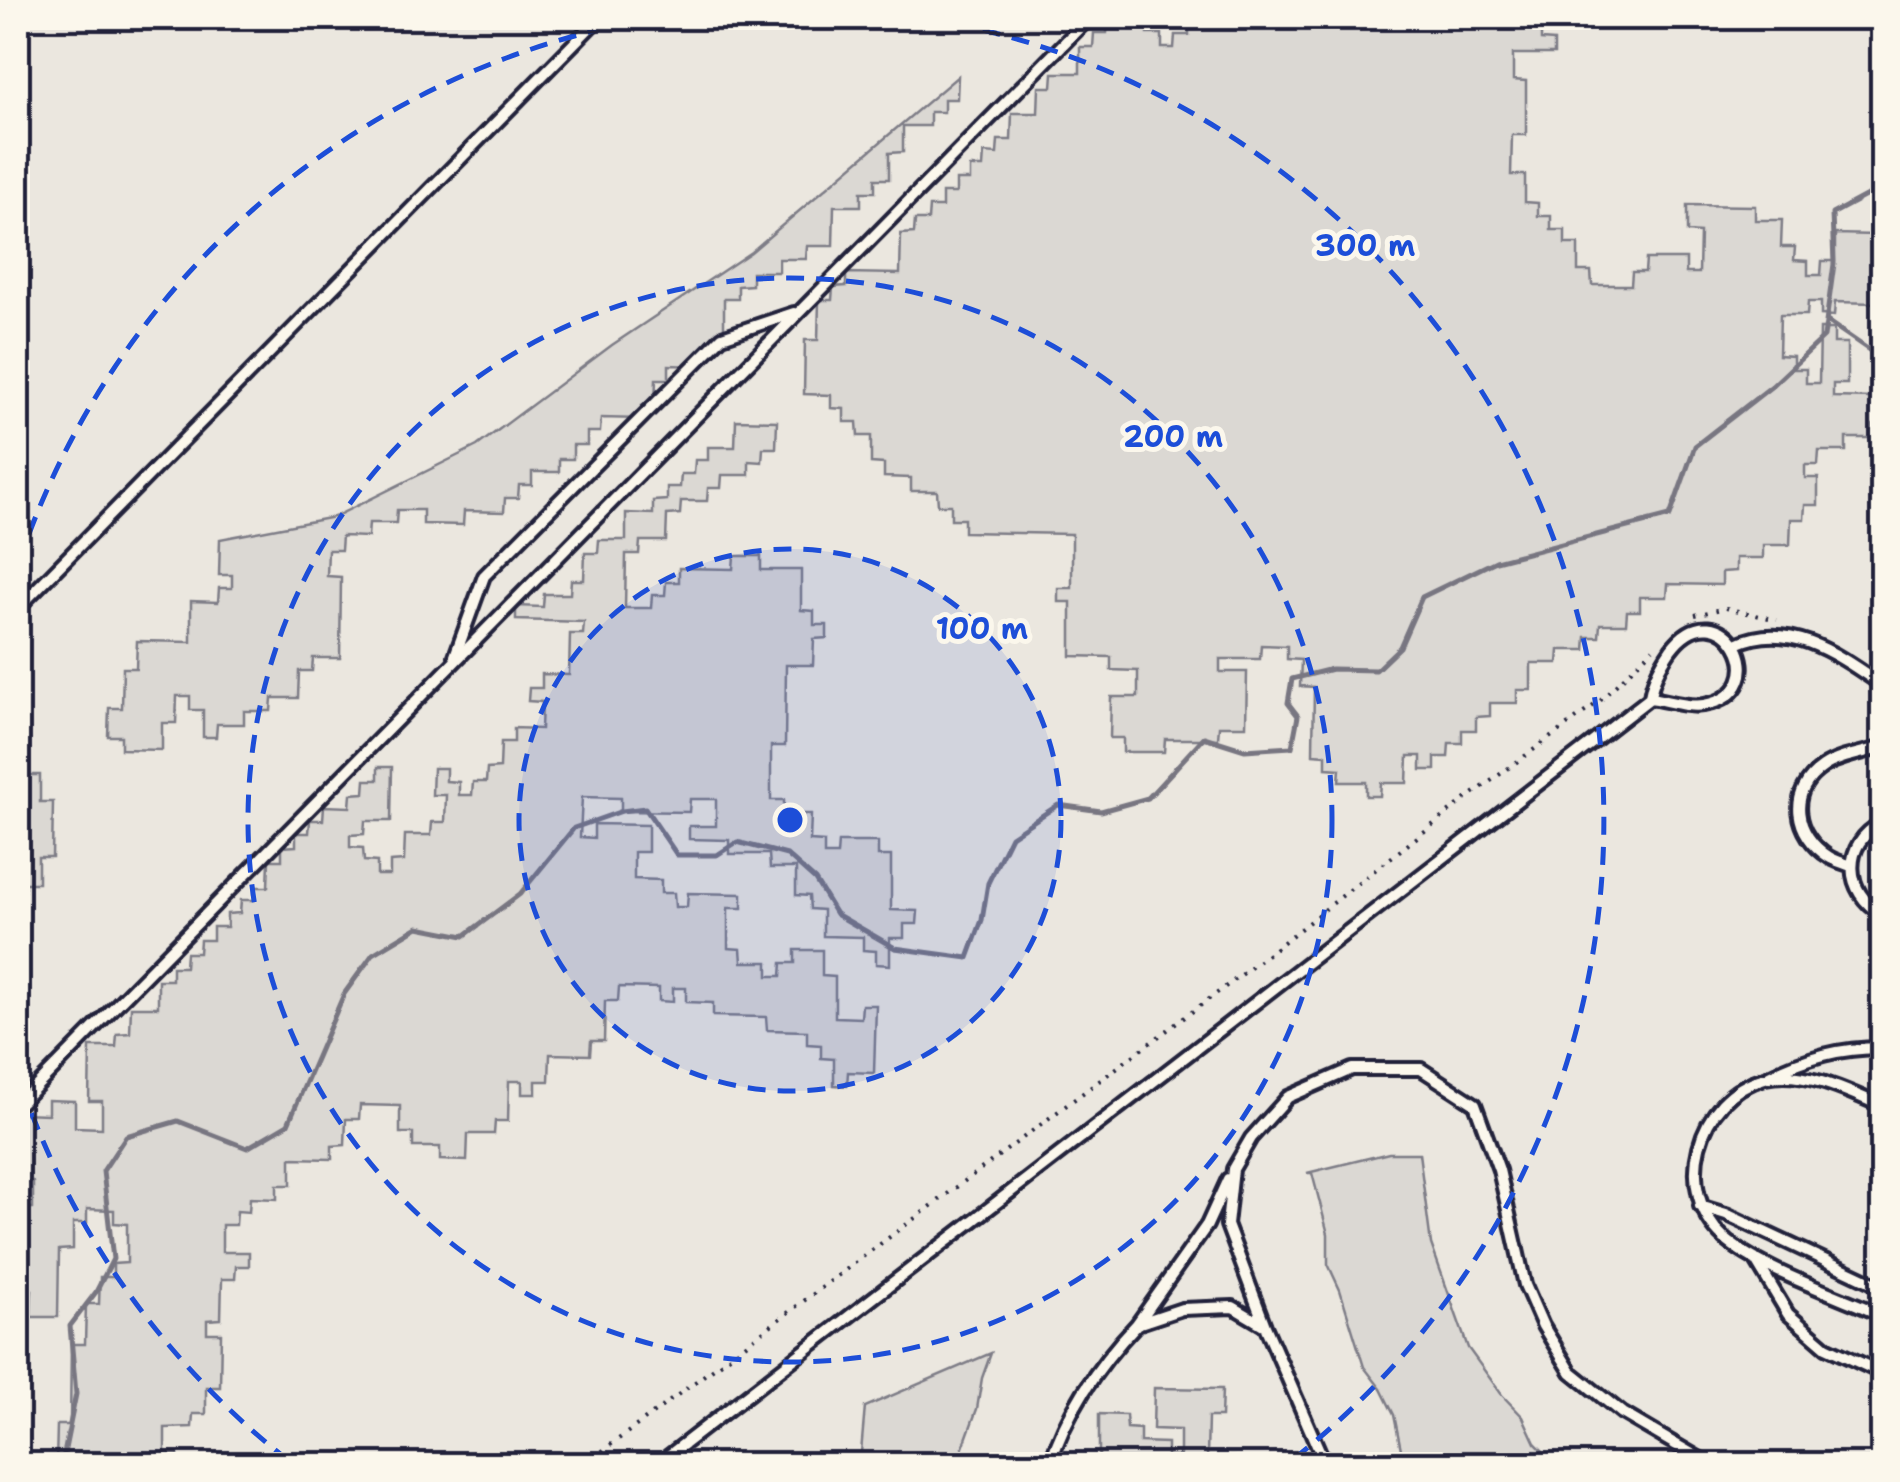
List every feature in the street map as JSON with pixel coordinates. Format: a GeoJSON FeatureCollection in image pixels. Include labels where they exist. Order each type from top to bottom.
{"type":"FeatureCollection","features":[{"type":"Feature","properties":{"kind":"lane"},"geometry":{"type":"LineString","coordinates":[[18,608],[599,18]]}},
{"type":"Feature","properties":{"kind":"lane"},"geometry":{"type":"LineString","coordinates":[[18,1105],[1088,18]]}},
{"type":"Feature","properties":{"kind":"lane"},"geometry":{"type":"LineString","coordinates":[[453,662],[484,576],[722,337],[800,311]]}},
{"type":"Feature","properties":{"kind":"lane"},"geometry":{"type":"LineString","coordinates":[[658,1464],[1650,698],[1660,664],[1686,632],[1704,628],[1727,633],[1736,644],[1742,663],[1739,684],[1723,700],[1699,706],[1650,698]]}},
{"type":"Feature","properties":{"kind":"lane"},"geometry":{"type":"LineString","coordinates":[[1736,644],[1756,635],[1786,634],[1835,654],[1882,685]]}},
{"type":"Feature","properties":{"kind":"lane"},"geometry":{"type":"LineString","coordinates":[[1851,866],[1828,857],[1806,832],[1796,805],[1806,781],[1826,764],[1882,747]]}},
{"type":"Feature","properties":{"kind":"lane"},"geometry":{"type":"LineString","coordinates":[[1882,823],[1859,842],[1851,866],[1856,890],[1871,908],[1882,914]]}},
{"type":"Feature","properties":{"kind":"lane"},"geometry":{"type":"LineString","coordinates":[[1882,1048],[1849,1048],[1803,1059],[1730,1096],[1707,1126],[1693,1164],[1699,1206],[1723,1237],[1754,1258],[1882,1315]]}},
{"type":"Feature","properties":{"kind":"lane"},"geometry":{"type":"LineString","coordinates":[[1050,1464],[1058,1437],[1086,1385],[1138,1324],[1206,1224],[1251,1138],[1288,1096],[1352,1069],[1421,1069],[1474,1104],[1499,1170],[1525,1285],[1570,1372],[1622,1413],[1709,1464]]}},
{"type":"Feature","properties":{"kind":"lane"},"geometry":{"type":"LineString","coordinates":[[1765,1078],[1807,1078],[1882,1106]]}},
{"type":"Feature","properties":{"kind":"lane"},"geometry":{"type":"LineString","coordinates":[[1233,1169],[1227,1224],[1264,1326],[1325,1464]]}},
{"type":"Feature","properties":{"kind":"lane"},"geometry":{"type":"LineString","coordinates":[[1699,1206],[1726,1214],[1882,1286]]}},
{"type":"Feature","properties":{"kind":"lane"},"geometry":{"type":"LineString","coordinates":[[1754,1258],[1788,1314],[1826,1347],[1882,1372]]}},
{"type":"Feature","properties":{"kind":"lane"},"geometry":{"type":"LineString","coordinates":[[1138,1324],[1182,1309],[1233,1307],[1264,1326]]}},
{"type":"Feature","properties":{"kind":"path"},"geometry":{"type":"LineString","coordinates":[[1688,619],[1726,608],[1776,619],[1786,634]]}},
{"type":"Feature","properties":{"kind":"path"},"geometry":{"type":"LineString","coordinates":[[585,1464],[1600,702],[1662,639]]}},
{"type":"Feature","properties":{"kind":"shaded area"},"geometry":{"type":"Polygon","coordinates":[[[18,18],[1882,18],[1882,1464],[18,1464],[18,18]]]}},
{"type":"Feature","properties":{"kind":"shaded area"},"geometry":{"type":"Polygon","coordinates":[[[1189,18],[1541,18],[1541,40],[1554,41],[1554,54],[1513,54],[1513,80],[1526,81],[1526,135],[1512,135],[1511,175],[1525,175],[1525,202],[1538,203],[1538,216],[1551,216],[1551,230],[1565,230],[1565,244],[1578,244],[1578,271],[1591,271],[1592,285],[1631,285],[1632,272],[1645,272],[1646,259],[1686,259],[1686,273],[1699,273],[1700,233],[1687,232],[1687,205],[1755,206],[1755,220],[1782,220],[1781,247],[1795,247],[1794,260],[1808,261],[1808,275],[1821,275],[1822,261],[1835,261],[1835,234],[1876,235],[1876,248],[1882,249],[1882,317],[1875,316],[1875,303],[1835,302],[1834,316],[1821,315],[1821,302],[1808,302],[1807,315],[1780,315],[1779,355],[1793,356],[1793,369],[1806,369],[1806,383],[1819,383],[1820,329],[1834,329],[1834,343],[1847,343],[1847,384],[1833,384],[1833,397],[1874,398],[1874,411],[1882,411],[1882,425],[1873,425],[1873,438],[1846,438],[1846,451],[1819,451],[1818,465],[1805,465],[1805,478],[1818,478],[1818,505],[1805,505],[1804,519],[1791,519],[1790,545],[1763,545],[1763,558],[1736,558],[1736,571],[1722,572],[1722,585],[1668,584],[1667,597],[1640,597],[1640,611],[1627,611],[1626,624],[1600,624],[1599,637],[1586,637],[1585,650],[1559,650],[1558,663],[1531,663],[1531,690],[1517,690],[1517,703],[1490,703],[1490,716],[1476,717],[1476,730],[1462,730],[1462,743],[1449,743],[1448,757],[1435,757],[1435,770],[1421,770],[1421,756],[1408,756],[1407,783],[1381,783],[1380,796],[1366,796],[1366,782],[1339,782],[1340,769],[1326,768],[1326,755],[1313,754],[1314,687],[1300,686],[1301,660],[1287,659],[1287,646],[1261,645],[1260,659],[1220,659],[1220,672],[1247,672],[1246,726],[1219,726],[1218,739],[1165,739],[1164,752],[1123,752],[1123,738],[1110,738],[1111,697],[1138,697],[1138,671],[1111,670],[1111,657],[1071,656],[1071,602],[1058,602],[1058,588],[1072,588],[1072,534],[964,532],[964,519],[951,519],[951,505],[938,505],[937,491],[911,491],[911,478],[884,477],[884,464],[871,463],[871,436],[858,436],[857,422],[844,422],[844,409],[831,408],[831,395],[804,394],[805,340],[818,340],[819,300],[832,300],[833,287],[846,286],[846,273],[900,274],[901,234],[914,233],[915,220],[928,220],[929,207],[942,207],[942,193],[956,193],[956,180],[970,180],[970,167],[983,167],[984,153],[997,154],[998,140],[1011,140],[1012,113],[1038,113],[1039,87],[1052,87],[1053,73],[1080,73],[1080,47],[1093,47],[1094,33],[1107,33],[1108,20],[1148,21],[1148,34],[1162,34],[1162,48],[1174,48],[1175,35],[1189,35],[1189,18]]]}},
{"type":"Feature","properties":{"kind":"shaded area"},"geometry":{"type":"Polygon","coordinates":[[[958,76],[957,99],[944,99],[944,112],[930,112],[930,126],[903,126],[903,152],[889,153],[889,179],[875,179],[875,192],[861,192],[861,206],[834,206],[833,246],[807,246],[806,259],[779,259],[779,272],[752,272],[752,285],[738,286],[738,299],[724,299],[724,339],[710,339],[710,352],[697,352],[696,366],[669,365],[669,379],[656,379],[655,406],[642,406],[641,419],[601,418],[600,432],[587,432],[587,445],[573,445],[573,459],[559,459],[559,472],[532,472],[532,485],[519,485],[518,498],[505,498],[504,512],[464,511],[463,525],[423,524],[423,510],[397,510],[396,523],[369,523],[368,537],[342,536],[341,550],[328,550],[327,576],[341,577],[340,658],[313,658],[312,671],[299,671],[298,698],[272,698],[271,711],[244,711],[244,724],[217,724],[216,737],[203,737],[203,710],[190,710],[190,696],[177,696],[176,723],[162,723],[162,750],[121,749],[121,736],[108,736],[109,708],[122,708],[123,668],[136,668],[137,641],[191,642],[191,601],[218,602],[219,588],[232,588],[232,575],[219,575],[220,539],[334,517],[477,446],[612,345],[751,252],[958,76]]]}},
{"type":"Feature","properties":{"kind":"shaded area"},"geometry":{"type":"Polygon","coordinates":[[[736,420],[777,421],[776,448],[763,448],[762,462],[749,461],[749,475],[722,475],[721,488],[708,488],[707,501],[681,501],[680,514],[667,515],[666,541],[640,541],[639,554],[626,554],[625,608],[651,608],[652,595],[665,595],[666,582],[679,582],[679,568],[733,569],[734,556],[761,556],[761,570],[801,570],[801,610],[814,611],[814,625],[827,625],[827,638],[814,639],[813,665],[786,665],[785,746],[771,746],[771,800],[784,800],[784,814],[811,814],[810,841],[824,842],[824,855],[837,855],[838,842],[878,842],[878,856],[891,856],[891,910],[918,911],[917,924],[904,924],[904,938],[890,938],[890,965],[876,964],[876,951],[863,950],[863,937],[823,936],[823,910],[810,909],[809,896],[796,895],[796,868],[770,868],[769,854],[729,854],[729,840],[689,839],[689,826],[716,826],[716,799],[690,799],[689,812],[621,811],[621,798],[582,797],[580,837],[594,838],[594,824],[648,825],[648,852],[634,852],[634,879],[661,880],[661,893],[674,893],[675,907],[687,907],[688,893],[742,894],[742,908],[728,908],[728,948],[741,949],[742,962],[768,962],[768,976],[781,976],[782,963],[795,963],[795,950],[822,950],[822,976],[835,977],[835,1017],[861,1018],[862,1005],[876,1005],[874,1073],[848,1072],[847,1086],[834,1085],[834,1059],[821,1058],[821,1045],[807,1044],[807,1031],[767,1030],[766,1017],[713,1016],[713,1003],[686,1002],[686,988],[673,988],[673,1002],[659,1001],[659,988],[619,987],[618,1001],[605,1001],[604,1041],[591,1041],[590,1055],[550,1054],[549,1081],[536,1081],[536,1094],[522,1094],[522,1081],[509,1081],[508,1121],[495,1121],[494,1134],[468,1134],[467,1161],[440,1160],[440,1147],[413,1147],[413,1133],[400,1133],[400,1106],[360,1105],[359,1119],[346,1119],[345,1145],[332,1146],[332,1159],[291,1158],[291,1185],[277,1185],[277,1199],[250,1198],[249,1212],[237,1211],[236,1225],[222,1225],[222,1252],[249,1252],[249,1266],[236,1266],[235,1279],[222,1279],[221,1319],[207,1320],[207,1333],[221,1333],[220,1387],[206,1387],[206,1414],[193,1414],[192,1427],[165,1428],[165,1454],[178,1454],[178,1464],[56,1464],[57,1425],[70,1425],[71,1344],[85,1344],[86,1304],[99,1304],[100,1277],[113,1277],[113,1264],[127,1263],[127,1224],[114,1223],[114,1210],[87,1209],[87,1223],[73,1223],[73,1249],[59,1250],[58,1317],[31,1317],[32,1290],[18,1289],[19,1208],[33,1208],[33,1182],[20,1181],[21,1113],[48,1114],[48,1100],[75,1101],[75,1127],[102,1128],[102,1101],[89,1101],[90,1047],[116,1047],[117,1034],[130,1033],[131,1007],[158,1007],[158,980],[172,980],[172,967],[185,967],[186,953],[199,953],[200,940],[213,940],[213,927],[227,927],[227,914],[240,913],[241,900],[254,900],[255,887],[268,887],[269,860],[282,860],[282,847],[296,846],[296,833],[309,833],[310,820],[323,820],[324,806],[350,807],[351,794],[364,793],[365,780],[378,780],[378,767],[392,767],[391,821],[365,821],[364,834],[350,835],[350,847],[363,848],[364,861],[377,862],[377,875],[390,875],[390,862],[404,861],[405,835],[431,835],[432,822],[445,822],[446,795],[432,795],[433,768],[446,768],[446,781],[459,782],[459,795],[472,795],[473,782],[486,782],[487,769],[500,768],[501,742],[514,742],[514,728],[541,729],[542,702],[528,701],[529,688],[542,688],[542,674],[569,675],[570,634],[583,634],[584,622],[516,620],[516,606],[543,607],[544,594],[570,594],[571,580],[584,580],[585,553],[598,553],[599,540],[626,540],[626,513],[653,514],[653,501],[667,500],[667,487],[680,487],[681,474],[694,474],[695,460],[708,460],[708,447],[735,447],[736,420]]]}},
{"type":"Feature","properties":{"kind":"shaded area"},"geometry":{"type":"Polygon","coordinates":[[[18,775],[40,775],[40,802],[53,802],[52,857],[38,857],[38,883],[25,883],[24,897],[18,897],[18,775]]]}},
{"type":"Feature","properties":{"kind":"shaded area"},"geometry":{"type":"Polygon","coordinates":[[[1389,1153],[1419,1153],[1431,1244],[1468,1348],[1523,1417],[1535,1443],[1556,1464],[1404,1464],[1394,1415],[1364,1367],[1328,1264],[1328,1234],[1312,1173],[1307,1173],[1389,1153]]]}},
{"type":"Feature","properties":{"kind":"shaded area"},"geometry":{"type":"Polygon","coordinates":[[[991,1353],[977,1409],[957,1464],[860,1464],[865,1407],[991,1353]]]}},
{"type":"Feature","properties":{"kind":"shaded area"},"geometry":{"type":"Polygon","coordinates":[[[1154,1388],[1222,1389],[1221,1417],[1208,1417],[1207,1456],[1234,1457],[1234,1464],[1099,1464],[1099,1414],[1126,1415],[1127,1428],[1140,1429],[1140,1442],[1167,1443],[1167,1456],[1180,1456],[1180,1430],[1153,1429],[1154,1388]]]}},
{"type":"Feature","properties":{"kind":"waterway"},"geometry":{"type":"LineString","coordinates":[[62,1464],[76,1394],[70,1326],[96,1292],[113,1259],[103,1171],[126,1136],[178,1121],[247,1148],[288,1124],[344,994],[373,954],[418,927],[464,936],[520,894],[574,828],[622,811],[645,808],[677,855],[717,855],[737,842],[787,855],[815,880],[836,914],[895,948],[968,958],[982,920],[988,883],[1011,836],[1058,805],[1101,811],[1148,798],[1204,737],[1245,750],[1292,747],[1298,716],[1288,703],[1292,679],[1332,669],[1376,670],[1400,647],[1422,597],[1496,561],[1670,516],[1695,446],[1772,386],[1824,337],[1834,264],[1832,214],[1882,187]]}},
{"type":"Feature","properties":{"kind":"waterway"},"geometry":{"type":"LineString","coordinates":[[1827,321],[1882,359]]}}]}
